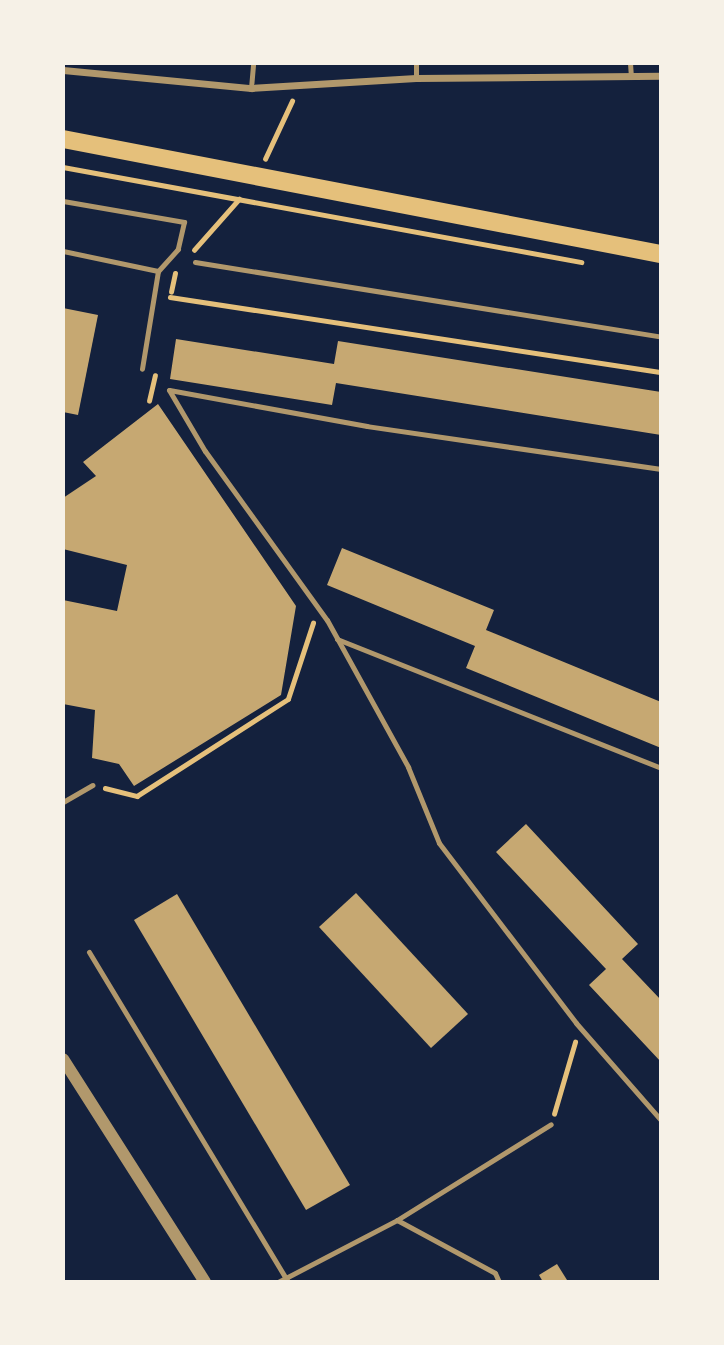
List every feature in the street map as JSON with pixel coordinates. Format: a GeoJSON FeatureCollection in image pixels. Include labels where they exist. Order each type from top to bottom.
{"type":"FeatureCollection","features":[{"type":"Feature","properties":{"kind":"main road"},"geometry":{"type":"LineString","coordinates":[[63,139],[252,178],[661,254]]}},
{"type":"Feature","properties":{"kind":"street"},"geometry":{"type":"LineString","coordinates":[[63,69],[251,88],[416,78],[661,76]]}},
{"type":"Feature","properties":{"kind":"street"},"geometry":{"type":"LineString","coordinates":[[63,1059],[205,1282]]}},
{"type":"Feature","properties":{"kind":"lane"},"geometry":{"type":"LineString","coordinates":[[251,88],[253,63]]}},
{"type":"Feature","properties":{"kind":"lane"},"geometry":{"type":"LineString","coordinates":[[416,63],[416,78]]}},
{"type":"Feature","properties":{"kind":"lane"},"geometry":{"type":"LineString","coordinates":[[630,63],[631,76]]}},
{"type":"Feature","properties":{"kind":"lane"},"geometry":{"type":"LineString","coordinates":[[63,201],[184,222],[178,248],[158,271],[142,369]]}},
{"type":"Feature","properties":{"kind":"lane"},"geometry":{"type":"LineString","coordinates":[[63,251],[158,271]]}},
{"type":"Feature","properties":{"kind":"lane"},"geometry":{"type":"LineString","coordinates":[[195,262],[661,337]]}},
{"type":"Feature","properties":{"kind":"lane"},"geometry":{"type":"LineString","coordinates":[[661,469],[367,426],[169,390],[205,451],[318,608],[337,639],[408,767],[439,843],[576,1023],[661,1120]]}},
{"type":"Feature","properties":{"kind":"lane"},"geometry":{"type":"LineString","coordinates":[[337,639],[661,768]]}},
{"type":"Feature","properties":{"kind":"lane"},"geometry":{"type":"LineString","coordinates":[[63,802],[92,785]]}},
{"type":"Feature","properties":{"kind":"lane"},"geometry":{"type":"LineString","coordinates":[[89,952],[286,1280]]}},
{"type":"Feature","properties":{"kind":"lane"},"geometry":{"type":"LineString","coordinates":[[278,1282],[397,1220],[551,1124]]}},
{"type":"Feature","properties":{"kind":"lane"},"geometry":{"type":"LineString","coordinates":[[397,1220],[495,1273],[499,1282]]}},
{"type":"Feature","properties":{"kind":"path"},"geometry":{"type":"LineString","coordinates":[[185,260],[239,199],[272,149],[301,85]]}},
{"type":"Feature","properties":{"kind":"path"},"geometry":{"type":"LineString","coordinates":[[63,167],[593,264]]}},
{"type":"Feature","properties":{"kind":"path"},"geometry":{"type":"LineString","coordinates":[[168,310],[176,271]]}},
{"type":"Feature","properties":{"kind":"path"},"geometry":{"type":"LineString","coordinates":[[170,297],[661,372]]}},
{"type":"Feature","properties":{"kind":"path"},"geometry":{"type":"LineString","coordinates":[[149,401],[157,362]]}},
{"type":"Feature","properties":{"kind":"path"},"geometry":{"type":"LineString","coordinates":[[137,796],[288,699],[318,608]]}},
{"type":"Feature","properties":{"kind":"path"},"geometry":{"type":"LineString","coordinates":[[551,1124],[564,1088],[576,1023]]}},
{"type":"Feature","properties":{"kind":"building"},"geometry":{"type":"Polygon","coordinates":[[[63,308],[98,315],[78,415],[63,412],[63,308]]]}},
{"type":"Feature","properties":{"kind":"building"},"geometry":{"type":"Polygon","coordinates":[[[176,339],[334,364],[338,341],[661,392],[661,435],[336,383],[332,405],[170,379],[176,339]]]}},
{"type":"Feature","properties":{"kind":"building"},"geometry":{"type":"Polygon","coordinates":[[[158,404],[296,606],[281,695],[134,786],[119,764],[92,758],[95,710],[63,704],[63,600],[117,611],[127,565],[63,549],[63,498],[96,476],[83,462],[158,404]]]}},
{"type":"Feature","properties":{"kind":"building"},"geometry":{"type":"Polygon","coordinates":[[[342,548],[494,610],[486,630],[661,702],[661,748],[466,668],[475,646],[327,585],[342,548]]]}},
{"type":"Feature","properties":{"kind":"building"},"geometry":{"type":"Polygon","coordinates":[[[526,824],[638,944],[622,959],[661,1000],[661,1062],[589,985],[606,969],[496,852],[526,824]]]}},
{"type":"Feature","properties":{"kind":"building"},"geometry":{"type":"Polygon","coordinates":[[[356,893],[468,1014],[431,1048],[319,927],[356,893]]]}},
{"type":"Feature","properties":{"kind":"building"},"geometry":{"type":"Polygon","coordinates":[[[177,894],[350,1185],[306,1210],[134,920],[177,894]]]}},
{"type":"Feature","properties":{"kind":"building"},"geometry":{"type":"Polygon","coordinates":[[[557,1264],[567,1280],[543,1282],[539,1275],[557,1264]]]}}]}
